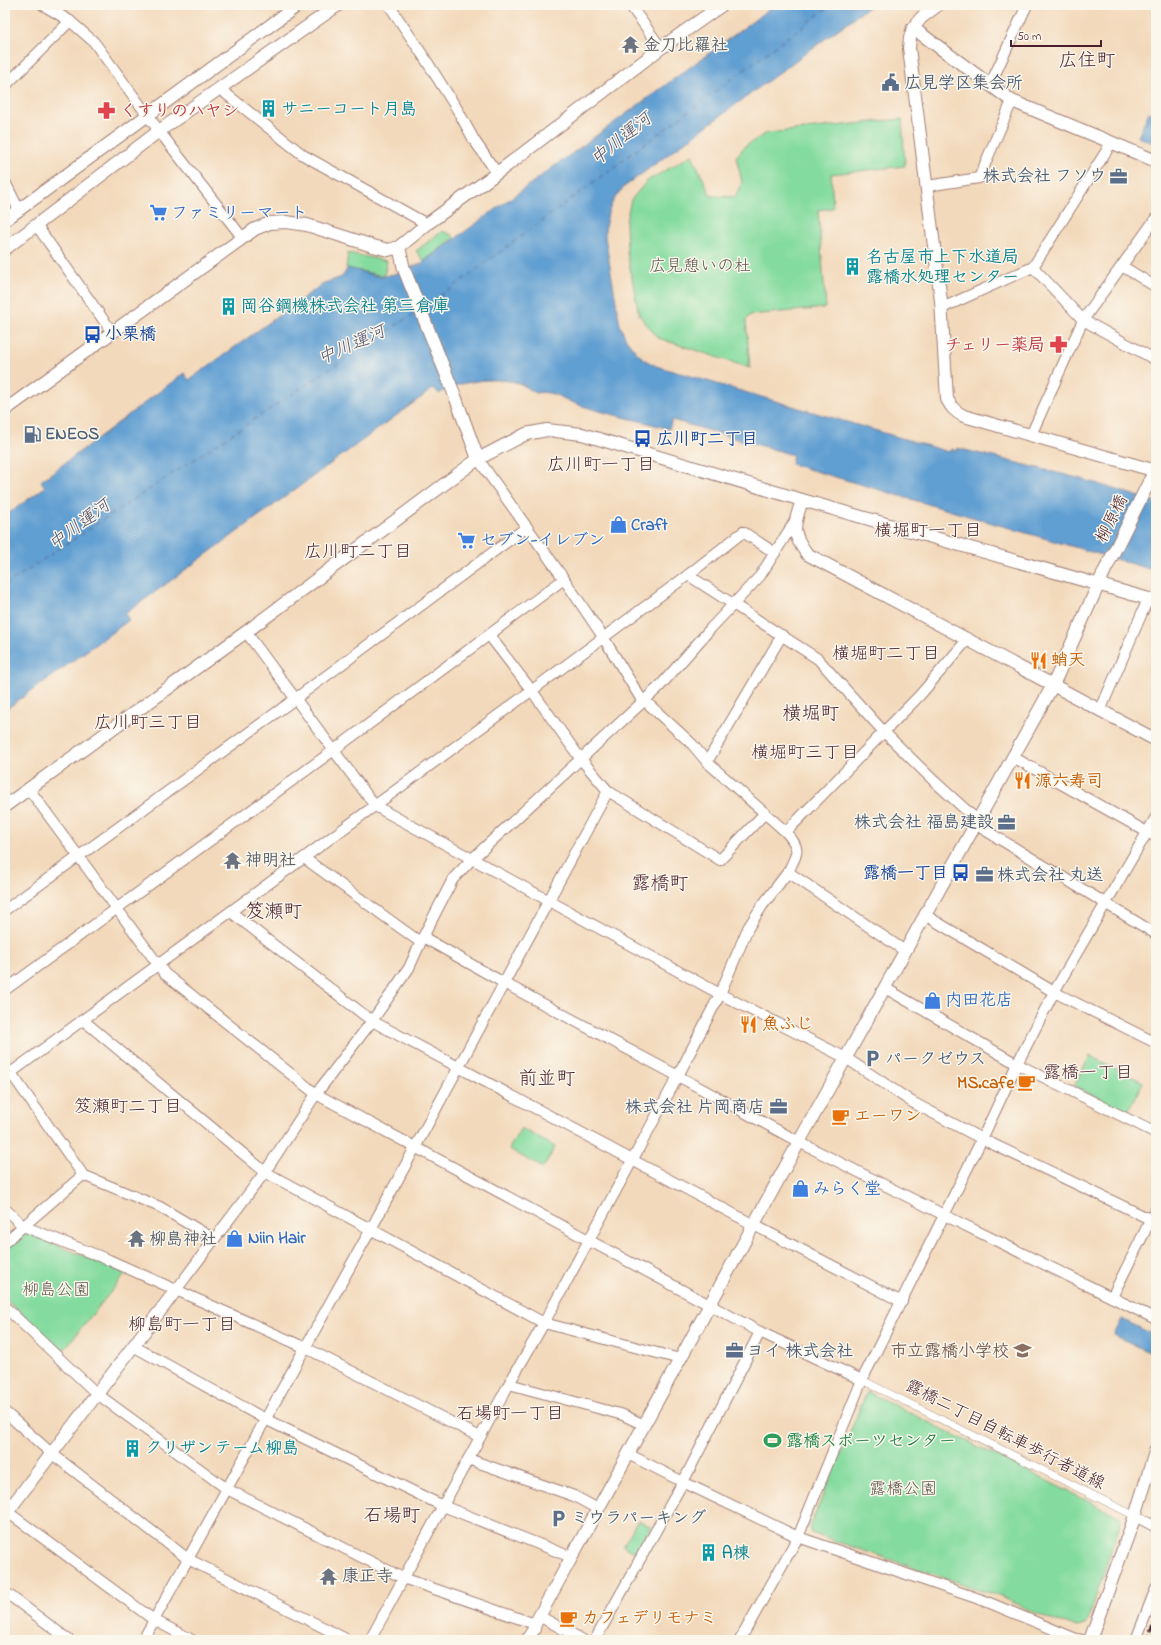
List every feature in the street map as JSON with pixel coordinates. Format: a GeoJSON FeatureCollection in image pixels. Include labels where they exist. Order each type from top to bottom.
{"type":"FeatureCollection","features":[{"type":"Feature","properties":{"kind":"street"},"geometry":{"type":"LineString","coordinates":[[43,5],[70,21],[94,42],[147,114],[242,237]]}},
{"type":"Feature","properties":{"kind":"street"},"geometry":{"type":"LineString","coordinates":[[5,220],[147,114],[298,5]]}},
{"type":"Feature","properties":{"kind":"street"},"geometry":{"type":"LineString","coordinates":[[5,249],[160,131],[338,5]]}},
{"type":"Feature","properties":{"kind":"street"},"geometry":{"type":"LineString","coordinates":[[389,5],[457,109],[474,140],[497,173]]}},
{"type":"Feature","properties":{"kind":"street"},"geometry":{"type":"LineString","coordinates":[[630,5],[661,48]]}},
{"type":"Feature","properties":{"kind":"street"},"geometry":{"type":"LineString","coordinates":[[5,410],[255,229],[270,223],[286,222],[307,225],[388,250],[399,247],[427,224],[497,173],[661,48],[722,5]]}},
{"type":"Feature","properties":{"kind":"street"},"geometry":{"type":"LineString","coordinates":[[938,5],[921,18],[913,28],[909,48],[942,308],[947,399],[957,413],[964,416],[1156,470]]}},
{"type":"Feature","properties":{"kind":"street"},"geometry":{"type":"LineString","coordinates":[[990,85],[1027,5]]}},
{"type":"Feature","properties":{"kind":"street"},"geometry":{"type":"LineString","coordinates":[[5,86],[70,21]]}},
{"type":"Feature","properties":{"kind":"street"},"geometry":{"type":"LineString","coordinates":[[913,28],[1012,101],[1156,161]]}},
{"type":"Feature","properties":{"kind":"street"},"geometry":{"type":"LineString","coordinates":[[220,89],[303,155],[427,224]]}},
{"type":"Feature","properties":{"kind":"street"},"geometry":{"type":"LineString","coordinates":[[927,186],[979,178],[1012,101]]}},
{"type":"Feature","properties":{"kind":"street"},"geometry":{"type":"LineString","coordinates":[[942,308],[1033,267],[1112,142]]}},
{"type":"Feature","properties":{"kind":"street"},"geometry":{"type":"LineString","coordinates":[[5,182],[19,210]]}},
{"type":"Feature","properties":{"kind":"street"},"geometry":{"type":"LineString","coordinates":[[1031,435],[1083,320],[1156,218]]}},
{"type":"Feature","properties":{"kind":"street"},"geometry":{"type":"LineString","coordinates":[[37,226],[112,332]]}},
{"type":"Feature","properties":{"kind":"street"},"geometry":{"type":"LineString","coordinates":[[371,1640],[468,1459],[590,1240],[678,1076],[720,994],[748,928],[762,906],[788,872],[797,852],[795,842],[786,832],[707,762],[692,744],[644,702],[564,579],[478,459],[455,396],[404,269],[399,247]]}},
{"type":"Feature","properties":{"kind":"street"},"geometry":{"type":"LineString","coordinates":[[1122,266],[1156,287]]}},
{"type":"Feature","properties":{"kind":"street"},"geometry":{"type":"LineString","coordinates":[[1033,267],[1083,320],[1156,360]]}},
{"type":"Feature","properties":{"kind":"street"},"geometry":{"type":"LineString","coordinates":[[5,806],[246,632],[478,459],[526,434],[548,430],[582,434],[802,500],[1152,600],[1100,711]]}},
{"type":"Feature","properties":{"kind":"street","name":"柳原橋"},"geometry":{"type":"LineString","coordinates":[[527,1640],[799,1142],[1053,685],[1109,562],[1156,470]]}},
{"type":"Feature","properties":{"kind":"street"},"geometry":{"type":"LineString","coordinates":[[192,1640],[154,1620],[6,1512],[265,1172],[316,1094],[372,1021],[409,968],[421,939],[453,879],[580,758],[644,702],[760,576],[795,521],[802,500]]}},
{"type":"Feature","properties":{"kind":"street"},"geometry":{"type":"LineString","coordinates":[[795,521],[797,540],[807,554],[1156,740]]}},
{"type":"Feature","properties":{"kind":"street"},"geometry":{"type":"LineString","coordinates":[[5,910],[295,699],[527,527]]}},
{"type":"Feature","properties":{"kind":"street"},"geometry":{"type":"LineString","coordinates":[[214,1239],[160,1207],[84,1175],[8,1075],[532,691],[688,575],[743,532],[775,553]]}},
{"type":"Feature","properties":{"kind":"street"},"geometry":{"type":"LineString","coordinates":[[688,575],[818,659],[884,731],[976,822],[1156,934]]}},
{"type":"Feature","properties":{"kind":"street"},"geometry":{"type":"LineString","coordinates":[[5,990],[334,750],[564,579]]}},
{"type":"Feature","properties":{"kind":"street"},"geometry":{"type":"LineString","coordinates":[[246,632],[375,806],[720,994],[846,1058],[912,1102],[982,1139],[1153,1221]]}},
{"type":"Feature","properties":{"kind":"street"},"geometry":{"type":"LineString","coordinates":[[489,635],[532,691],[580,758],[608,791],[720,860],[765,813]]}},
{"type":"Feature","properties":{"kind":"street"},"geometry":{"type":"LineString","coordinates":[[707,762],[782,635]]}},
{"type":"Feature","properties":{"kind":"street"},"geometry":{"type":"LineString","coordinates":[[786,832],[920,695],[967,640]]}},
{"type":"Feature","properties":{"kind":"street"},"geometry":{"type":"LineString","coordinates":[[1013,757],[1152,835]]}},
{"type":"Feature","properties":{"kind":"street"},"geometry":{"type":"LineString","coordinates":[[29,789],[165,974],[316,1094],[760,1332],[862,1380]]}},
{"type":"Feature","properties":{"kind":"street"},"geometry":{"type":"LineString","coordinates":[[143,1640],[306,1348],[608,791]]}},
{"type":"Feature","properties":{"kind":"street"},"geometry":{"type":"LineString","coordinates":[[740,1640],[798,1537],[862,1380],[982,1139],[1017,1064],[1054,992],[1106,903],[1152,835],[1156,818]]}},
{"type":"Feature","properties":{"kind":"street"},"geometry":{"type":"LineString","coordinates":[[304,858],[421,939],[799,1142],[944,1216],[1156,1319]]}},
{"type":"Feature","properties":{"kind":"street"},"geometry":{"type":"LineString","coordinates":[[788,872],[905,951]]}},
{"type":"Feature","properties":{"kind":"street"},"geometry":{"type":"LineString","coordinates":[[231,912],[372,1021],[754,1225],[902,1302]]}},
{"type":"Feature","properties":{"kind":"street"},"geometry":{"type":"LineString","coordinates":[[925,915],[1054,992],[1156,1043]]}},
{"type":"Feature","properties":{"kind":"street"},"geometry":{"type":"LineString","coordinates":[[885,988],[1017,1064],[1156,1133]]}},
{"type":"Feature","properties":{"kind":"street"},"geometry":{"type":"LineString","coordinates":[[83,1020],[265,1172],[544,1323],[680,1359]]}},
{"type":"Feature","properties":{"kind":"street"},"geometry":{"type":"LineString","coordinates":[[5,1242],[84,1175]]}},
{"type":"Feature","properties":{"kind":"street"},"geometry":{"type":"LineString","coordinates":[[5,1209],[23,1226],[109,1260],[306,1348],[480,1437]]}},
{"type":"Feature","properties":{"kind":"street"},"geometry":{"type":"LineString","coordinates":[[1112,1297],[1153,1221],[1156,1209]]}},
{"type":"Feature","properties":{"kind":"street"},"geometry":{"type":"LineString","coordinates":[[5,1307],[96,1393],[227,1489],[404,1578],[537,1620],[583,1640]]}},
{"type":"Feature","properties":{"kind":"street"},"geometry":{"type":"LineString","coordinates":[[595,1640],[683,1482],[760,1332]]}},
{"type":"Feature","properties":{"kind":"street"},"geometry":{"type":"LineString","coordinates":[[133,1346],[265,1420],[443,1506],[571,1557]]}},
{"type":"Feature","properties":{"kind":"street","name":"露橋二丁目自転車歩行者道線"},"geometry":{"type":"LineString","coordinates":[[862,1380],[1135,1516]]}},
{"type":"Feature","properties":{"kind":"street"},"geometry":{"type":"LineString","coordinates":[[509,1384],[623,1415],[644,1425]]}},
{"type":"Feature","properties":{"kind":"street"},"geometry":{"type":"LineString","coordinates":[[5,1412],[51,1453],[188,1559],[348,1640]]}},
{"type":"Feature","properties":{"kind":"street"},"geometry":{"type":"LineString","coordinates":[[1090,1640],[1135,1516],[1156,1449]]}},
{"type":"Feature","properties":{"kind":"street"},"geometry":{"type":"LineString","coordinates":[[628,1454],[798,1537],[985,1601],[1082,1640]]}},
{"type":"Feature","properties":{"kind":"street"},"geometry":{"type":"LineString","coordinates":[[468,1459],[574,1496],[598,1509]]}},
{"type":"Feature","properties":{"kind":"street"},"geometry":{"type":"LineString","coordinates":[[1135,1516],[1156,1527]]}},
{"type":"Feature","properties":{"kind":"street"},"geometry":{"type":"LineString","coordinates":[[1136,1640],[1156,1588]]}},
{"type":"Feature","properties":{"kind":"street"},"geometry":{"type":"LineString","coordinates":[[5,1592],[68,1640]]}},
{"type":"Feature","properties":{"kind":"green space","name":"広見憩いの杜"},"geometry":{"type":"Polygon","coordinates":[[[902,119],[905,166],[831,174],[833,208],[818,210],[826,308],[750,315],[746,320],[750,368],[658,338],[639,315],[627,252],[626,221],[631,200],[647,181],[692,155],[711,196],[735,197],[742,182],[736,157],[745,146],[767,133],[902,119]]]}},
{"type":"Feature","properties":{"kind":"green space"},"geometry":{"type":"Polygon","coordinates":[[[442,231],[452,235],[454,238],[424,261],[416,251],[442,231]]]}},
{"type":"Feature","properties":{"kind":"green space"},"geometry":{"type":"Polygon","coordinates":[[[348,253],[387,261],[384,276],[346,268],[348,253]]]}},
{"type":"Feature","properties":{"kind":"green space"},"geometry":{"type":"Polygon","coordinates":[[[1090,1056],[1143,1082],[1127,1113],[1074,1086],[1090,1056]]]}},
{"type":"Feature","properties":{"kind":"green space"},"geometry":{"type":"Polygon","coordinates":[[[521,1128],[555,1147],[543,1168],[509,1149],[521,1128]]]}},
{"type":"Feature","properties":{"kind":"green space","name":"柳島公園"},"geometry":{"type":"Polygon","coordinates":[[[24,1232],[126,1273],[62,1352],[5,1299],[5,1249],[24,1232]]]}},
{"type":"Feature","properties":{"kind":"green space","name":"露橋公園"},"geometry":{"type":"Polygon","coordinates":[[[868,1392],[1120,1517],[1121,1521],[1087,1623],[1078,1626],[1056,1622],[996,1595],[811,1533],[810,1526],[868,1392]]]}},
{"type":"Feature","properties":{"kind":"green space"},"geometry":{"type":"Polygon","coordinates":[[[638,1520],[651,1527],[636,1553],[623,1546],[638,1520]]]}},
{"type":"Feature","properties":{"kind":"water","name":"中川運河"},"geometry":{"type":"Polygon","coordinates":[[[775,5],[871,5],[619,192],[607,216],[605,237],[620,325],[626,339],[636,352],[645,360],[656,366],[949,452],[951,449],[956,451],[957,448],[1082,479],[1156,502],[1156,571],[791,464],[793,455],[672,420],[669,429],[595,410],[550,393],[536,393],[517,383],[496,380],[475,381],[455,386],[439,394],[434,388],[125,614],[129,620],[5,710],[5,516],[45,487],[41,481],[184,373],[189,380],[324,283],[342,277],[348,268],[381,277],[398,273],[422,263],[775,5]]]}},
{"type":"Feature","properties":{"kind":"water"},"geometry":{"type":"Polygon","coordinates":[[[1149,112],[1156,115],[1156,144],[1138,137],[1149,112]]]}},
{"type":"Feature","properties":{"kind":"water"},"geometry":{"type":"Polygon","coordinates":[[[1122,1319],[1156,1336],[1155,1355],[1114,1335],[1122,1319]]]}},
{"type":"Feature","properties":{"kind":"ferry route"},"geometry":{"type":"LineString","coordinates":[[425,306],[453,287],[831,5]]}},
{"type":"Feature","properties":{"kind":"ferry route"},"geometry":{"type":"LineString","coordinates":[[5,585],[416,312]]}},
{"type":"Feature","properties":{"kind":"railway"},"geometry":{"type":"LineString","coordinates":[[1147,1640],[1156,1618]]}},
{"type":"Feature","properties":{"kind":"place","name":"金刀比羅社"},"geometry":{"type":"Point","coordinates":[630,45]}},
{"type":"Feature","properties":{"kind":"place","name":"広見学区集会所"},"geometry":{"type":"Point","coordinates":[891,83]}},
{"type":"Feature","properties":{"kind":"place","name":"サニーコート月島"},"geometry":{"type":"Point","coordinates":[268,109]}},
{"type":"Feature","properties":{"kind":"place","name":"くすりのハヤシ"},"geometry":{"type":"Point","coordinates":[107,111]}},
{"type":"Feature","properties":{"kind":"place","name":"株式会社 フソウ"},"geometry":{"type":"Point","coordinates":[1119,176]}},
{"type":"Feature","properties":{"kind":"place","name":"ファミリーマート"},"geometry":{"type":"Point","coordinates":[158,213]}},
{"type":"Feature","properties":{"kind":"place","name":"名古屋市上下水道局 露橋水処理センター"},"geometry":{"type":"Point","coordinates":[853,267]}},
{"type":"Feature","properties":{"kind":"place","name":"岡谷鋼機株式会社 第三倉庫"},"geometry":{"type":"Point","coordinates":[228,306]}},
{"type":"Feature","properties":{"kind":"place","name":"小栗橋"},"geometry":{"type":"Point","coordinates":[92,334]}},
{"type":"Feature","properties":{"kind":"place","name":"チェリー薬局"},"geometry":{"type":"Point","coordinates":[1058,345]}},
{"type":"Feature","properties":{"kind":"place","name":"ENEOS"},"geometry":{"type":"Point","coordinates":[32,434]}},
{"type":"Feature","properties":{"kind":"place","name":"広川町二丁目"},"geometry":{"type":"Point","coordinates":[643,439]}},
{"type":"Feature","properties":{"kind":"place","name":"Craft"},"geometry":{"type":"Point","coordinates":[618,525]}},
{"type":"Feature","properties":{"kind":"place","name":"セブン-イレブン"},"geometry":{"type":"Point","coordinates":[467,540]}},
{"type":"Feature","properties":{"kind":"place","name":"蛸天"},"geometry":{"type":"Point","coordinates":[1038,660]}},
{"type":"Feature","properties":{"kind":"place","name":"源六寿司"},"geometry":{"type":"Point","coordinates":[1022,781]}},
{"type":"Feature","properties":{"kind":"place","name":"株式会社 福島建設"},"geometry":{"type":"Point","coordinates":[1007,822]}},
{"type":"Feature","properties":{"kind":"place","name":"神明社"},"geometry":{"type":"Point","coordinates":[232,860]}},
{"type":"Feature","properties":{"kind":"place","name":"露橋一丁目"},"geometry":{"type":"Point","coordinates":[961,873]}},
{"type":"Feature","properties":{"kind":"place","name":"株式会社 丸送"},"geometry":{"type":"Point","coordinates":[984,875]}},
{"type":"Feature","properties":{"kind":"place","name":"内田花店"},"geometry":{"type":"Point","coordinates":[932,1000]}},
{"type":"Feature","properties":{"kind":"place","name":"魚ふじ"},"geometry":{"type":"Point","coordinates":[749,1024]}},
{"type":"Feature","properties":{"kind":"place","name":"パークゼウス"},"geometry":{"type":"Point","coordinates":[872,1059]}},
{"type":"Feature","properties":{"kind":"place","name":"MS.cafe"},"geometry":{"type":"Point","coordinates":[1027,1083]}},
{"type":"Feature","properties":{"kind":"place","name":"株式会社 片岡商店"},"geometry":{"type":"Point","coordinates":[778,1107]}},
{"type":"Feature","properties":{"kind":"place","name":"エーワン"},"geometry":{"type":"Point","coordinates":[841,1116]}},
{"type":"Feature","properties":{"kind":"place","name":"みらく堂"},"geometry":{"type":"Point","coordinates":[800,1189]}},
{"type":"Feature","properties":{"kind":"place","name":"Niin Hair"},"geometry":{"type":"Point","coordinates":[235,1238]}},
{"type":"Feature","properties":{"kind":"place","name":"柳島神社"},"geometry":{"type":"Point","coordinates":[136,1239]}},
{"type":"Feature","properties":{"kind":"place","name":"ヨイ 株式会社"},"geometry":{"type":"Point","coordinates":[734,1351]}},
{"type":"Feature","properties":{"kind":"place","name":"市立露橋小学校"},"geometry":{"type":"Point","coordinates":[1022,1351]}},
{"type":"Feature","properties":{"kind":"place","name":"露橋スポーツセンター"},"geometry":{"type":"Point","coordinates":[773,1441]}},
{"type":"Feature","properties":{"kind":"place","name":"クリザンテーム柳島"},"geometry":{"type":"Point","coordinates":[132,1448]}},
{"type":"Feature","properties":{"kind":"place","name":"ミウラパーキング"},"geometry":{"type":"Point","coordinates":[558,1518]}},
{"type":"Feature","properties":{"kind":"place","name":"A棟"},"geometry":{"type":"Point","coordinates":[709,1553]}},
{"type":"Feature","properties":{"kind":"place","name":"康正寺"},"geometry":{"type":"Point","coordinates":[329,1576]}},
{"type":"Feature","properties":{"kind":"place","name":"カフェデリモナミ"},"geometry":{"type":"Point","coordinates":[569,1618]}},
{"type":"Feature","properties":{"kind":"district","name":"広住町"},"geometry":{"type":"Point","coordinates":[1087,61]}},
{"type":"Feature","properties":{"kind":"district","name":"広川町一丁目"},"geometry":{"type":"Point","coordinates":[601,466]}},
{"type":"Feature","properties":{"kind":"district","name":"横堀町一丁目"},"geometry":{"type":"Point","coordinates":[928,532]}},
{"type":"Feature","properties":{"kind":"district","name":"広川町二丁目"},"geometry":{"type":"Point","coordinates":[358,553]}},
{"type":"Feature","properties":{"kind":"district","name":"横堀町二丁目"},"geometry":{"type":"Point","coordinates":[886,655]}},
{"type":"Feature","properties":{"kind":"district","name":"横堀町"},"geometry":{"type":"Point","coordinates":[811,714]}},
{"type":"Feature","properties":{"kind":"district","name":"広川町三丁目"},"geometry":{"type":"Point","coordinates":[148,724]}},
{"type":"Feature","properties":{"kind":"district","name":"横堀町三丁目"},"geometry":{"type":"Point","coordinates":[805,754]}},
{"type":"Feature","properties":{"kind":"district","name":"露橋町"},"geometry":{"type":"Point","coordinates":[660,884]}},
{"type":"Feature","properties":{"kind":"district","name":"笈瀬町"},"geometry":{"type":"Point","coordinates":[274,912]}},
{"type":"Feature","properties":{"kind":"district","name":"露橋一丁目"},"geometry":{"type":"Point","coordinates":[1088,1074]}},
{"type":"Feature","properties":{"kind":"district","name":"前並町"},"geometry":{"type":"Point","coordinates":[547,1079]}},
{"type":"Feature","properties":{"kind":"district","name":"笈瀬町二丁目"},"geometry":{"type":"Point","coordinates":[128,1108]}},
{"type":"Feature","properties":{"kind":"district","name":"柳島町一丁目"},"geometry":{"type":"Point","coordinates":[182,1326]}},
{"type":"Feature","properties":{"kind":"district","name":"石場町一丁目"},"geometry":{"type":"Point","coordinates":[510,1415]}},
{"type":"Feature","properties":{"kind":"district","name":"石場町"},"geometry":{"type":"Point","coordinates":[392,1516]}}]}
